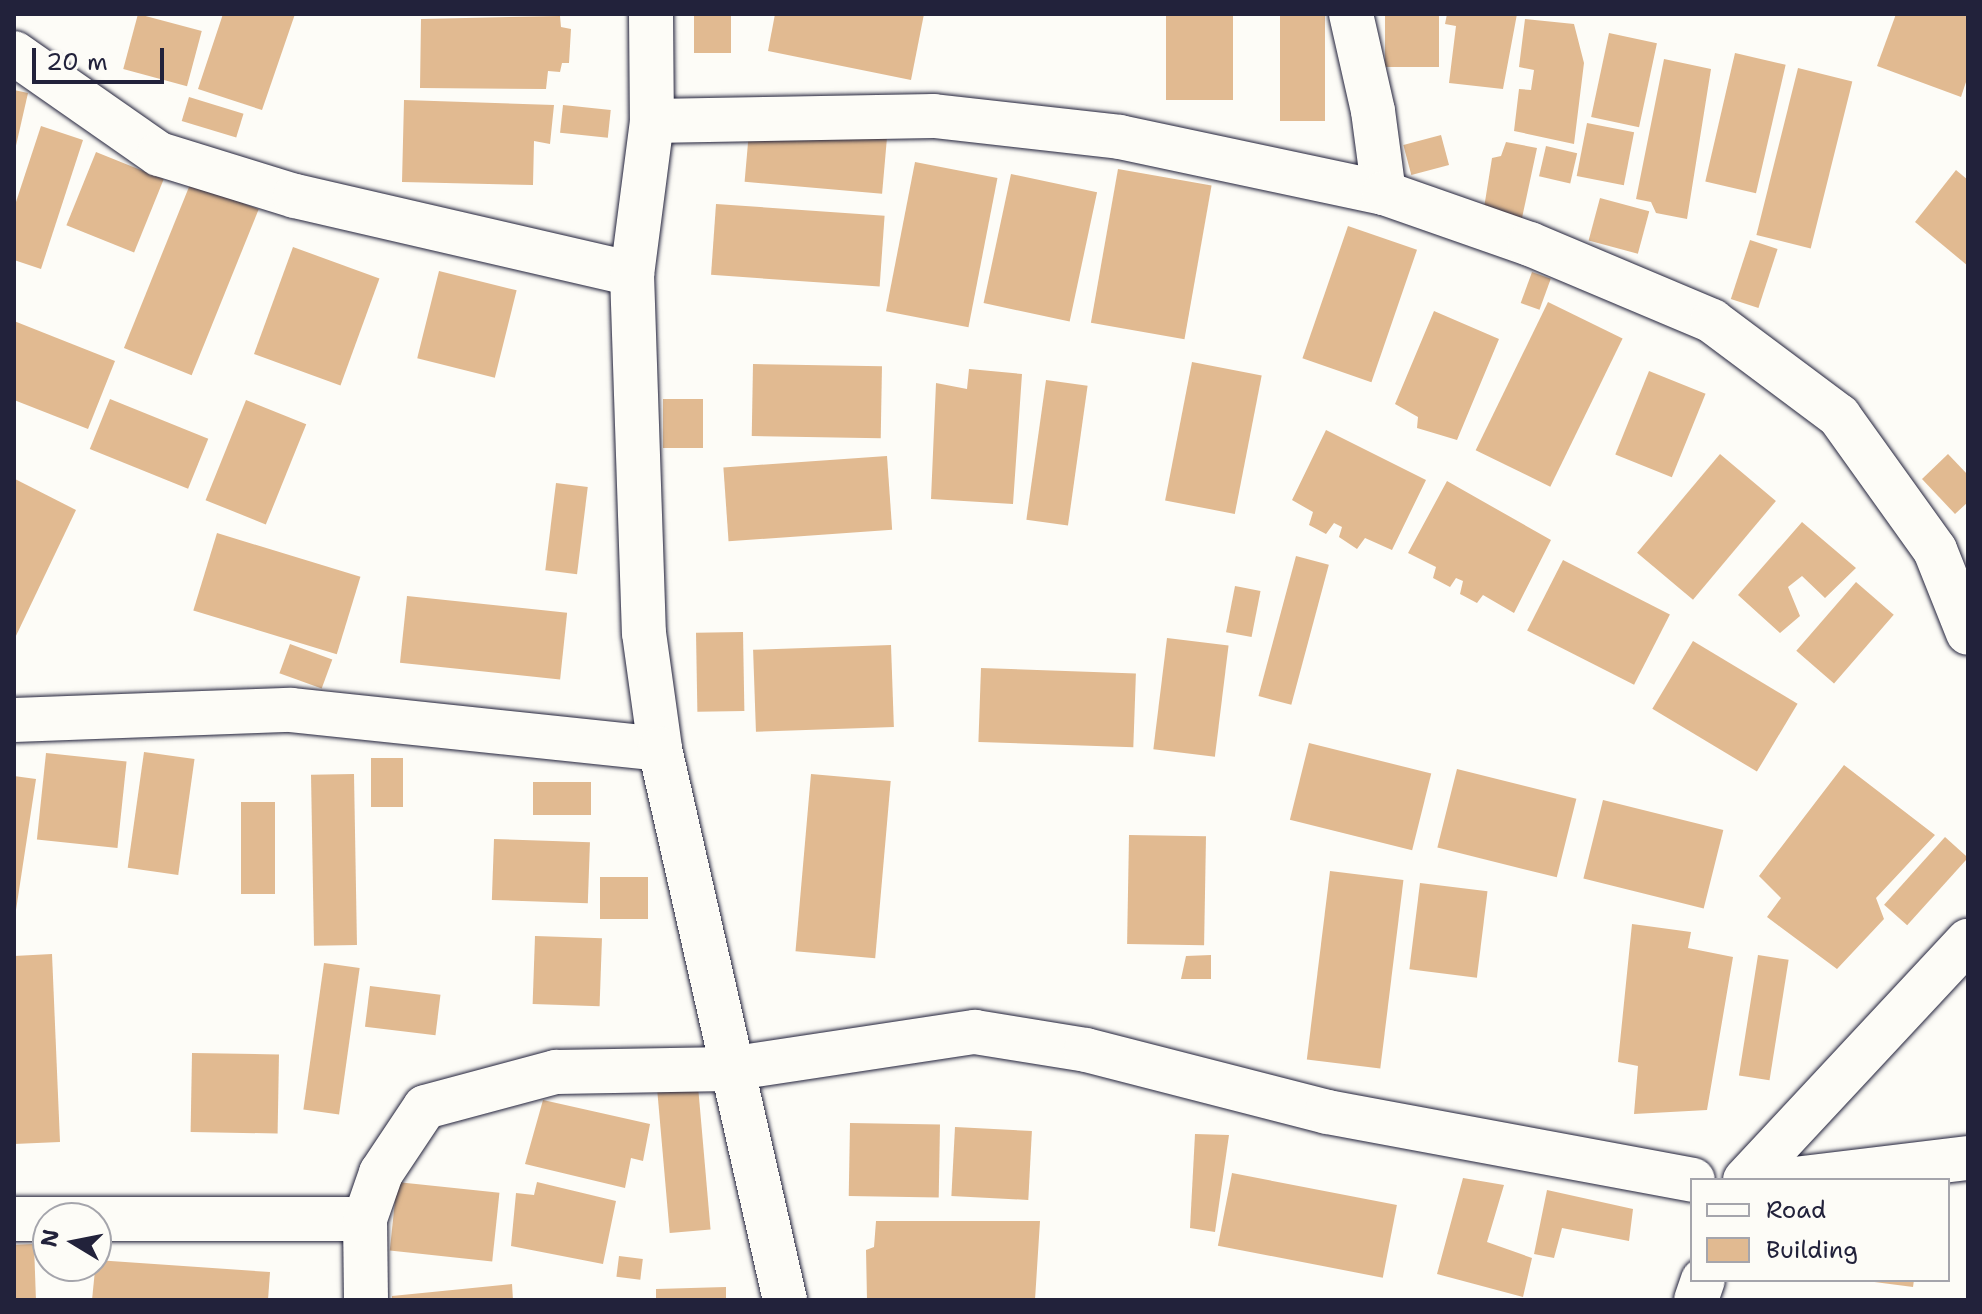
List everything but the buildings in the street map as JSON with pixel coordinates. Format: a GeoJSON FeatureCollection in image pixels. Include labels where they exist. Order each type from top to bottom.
{"type":"FeatureCollection","features":[{"type":"Feature","properties":{"kind":"street"},"geometry":{"type":"LineString","coordinates":[[651,14],[652,121],[632,274],[644,633],[660,749],[729,1069],[785,1300]]}},
{"type":"Feature","properties":{"kind":"street"},"geometry":{"type":"LineString","coordinates":[[1351,14],[1373,111],[1384,193]]}},
{"type":"Feature","properties":{"kind":"street"},"geometry":{"type":"LineString","coordinates":[[14,53],[159,154],[295,196],[632,274]]}},
{"type":"Feature","properties":{"kind":"street"},"geometry":{"type":"LineString","coordinates":[[652,121],[934,116],[1120,137],[1384,193],[1530,244],[1712,321],[1839,416],[1935,550],[1968,633]]}},
{"type":"Feature","properties":{"kind":"street"},"geometry":{"type":"LineString","coordinates":[[14,720],[291,710],[660,749]]}},
{"type":"Feature","properties":{"kind":"street"},"geometry":{"type":"LineString","coordinates":[[1747,1178],[1968,941]]}},
{"type":"Feature","properties":{"kind":"street"},"geometry":{"type":"LineString","coordinates":[[366,1300],[365,1219],[381,1173],[425,1107],[556,1072],[729,1069],[975,1032],[1086,1050],[1327,1112],[1690,1179]]}},
{"type":"Feature","properties":{"kind":"street"},"geometry":{"type":"LineString","coordinates":[[1803,1178],[1968,1158]]}},
{"type":"Feature","properties":{"kind":"street"},"geometry":{"type":"LineString","coordinates":[[14,1219],[365,1219]]}}]}
